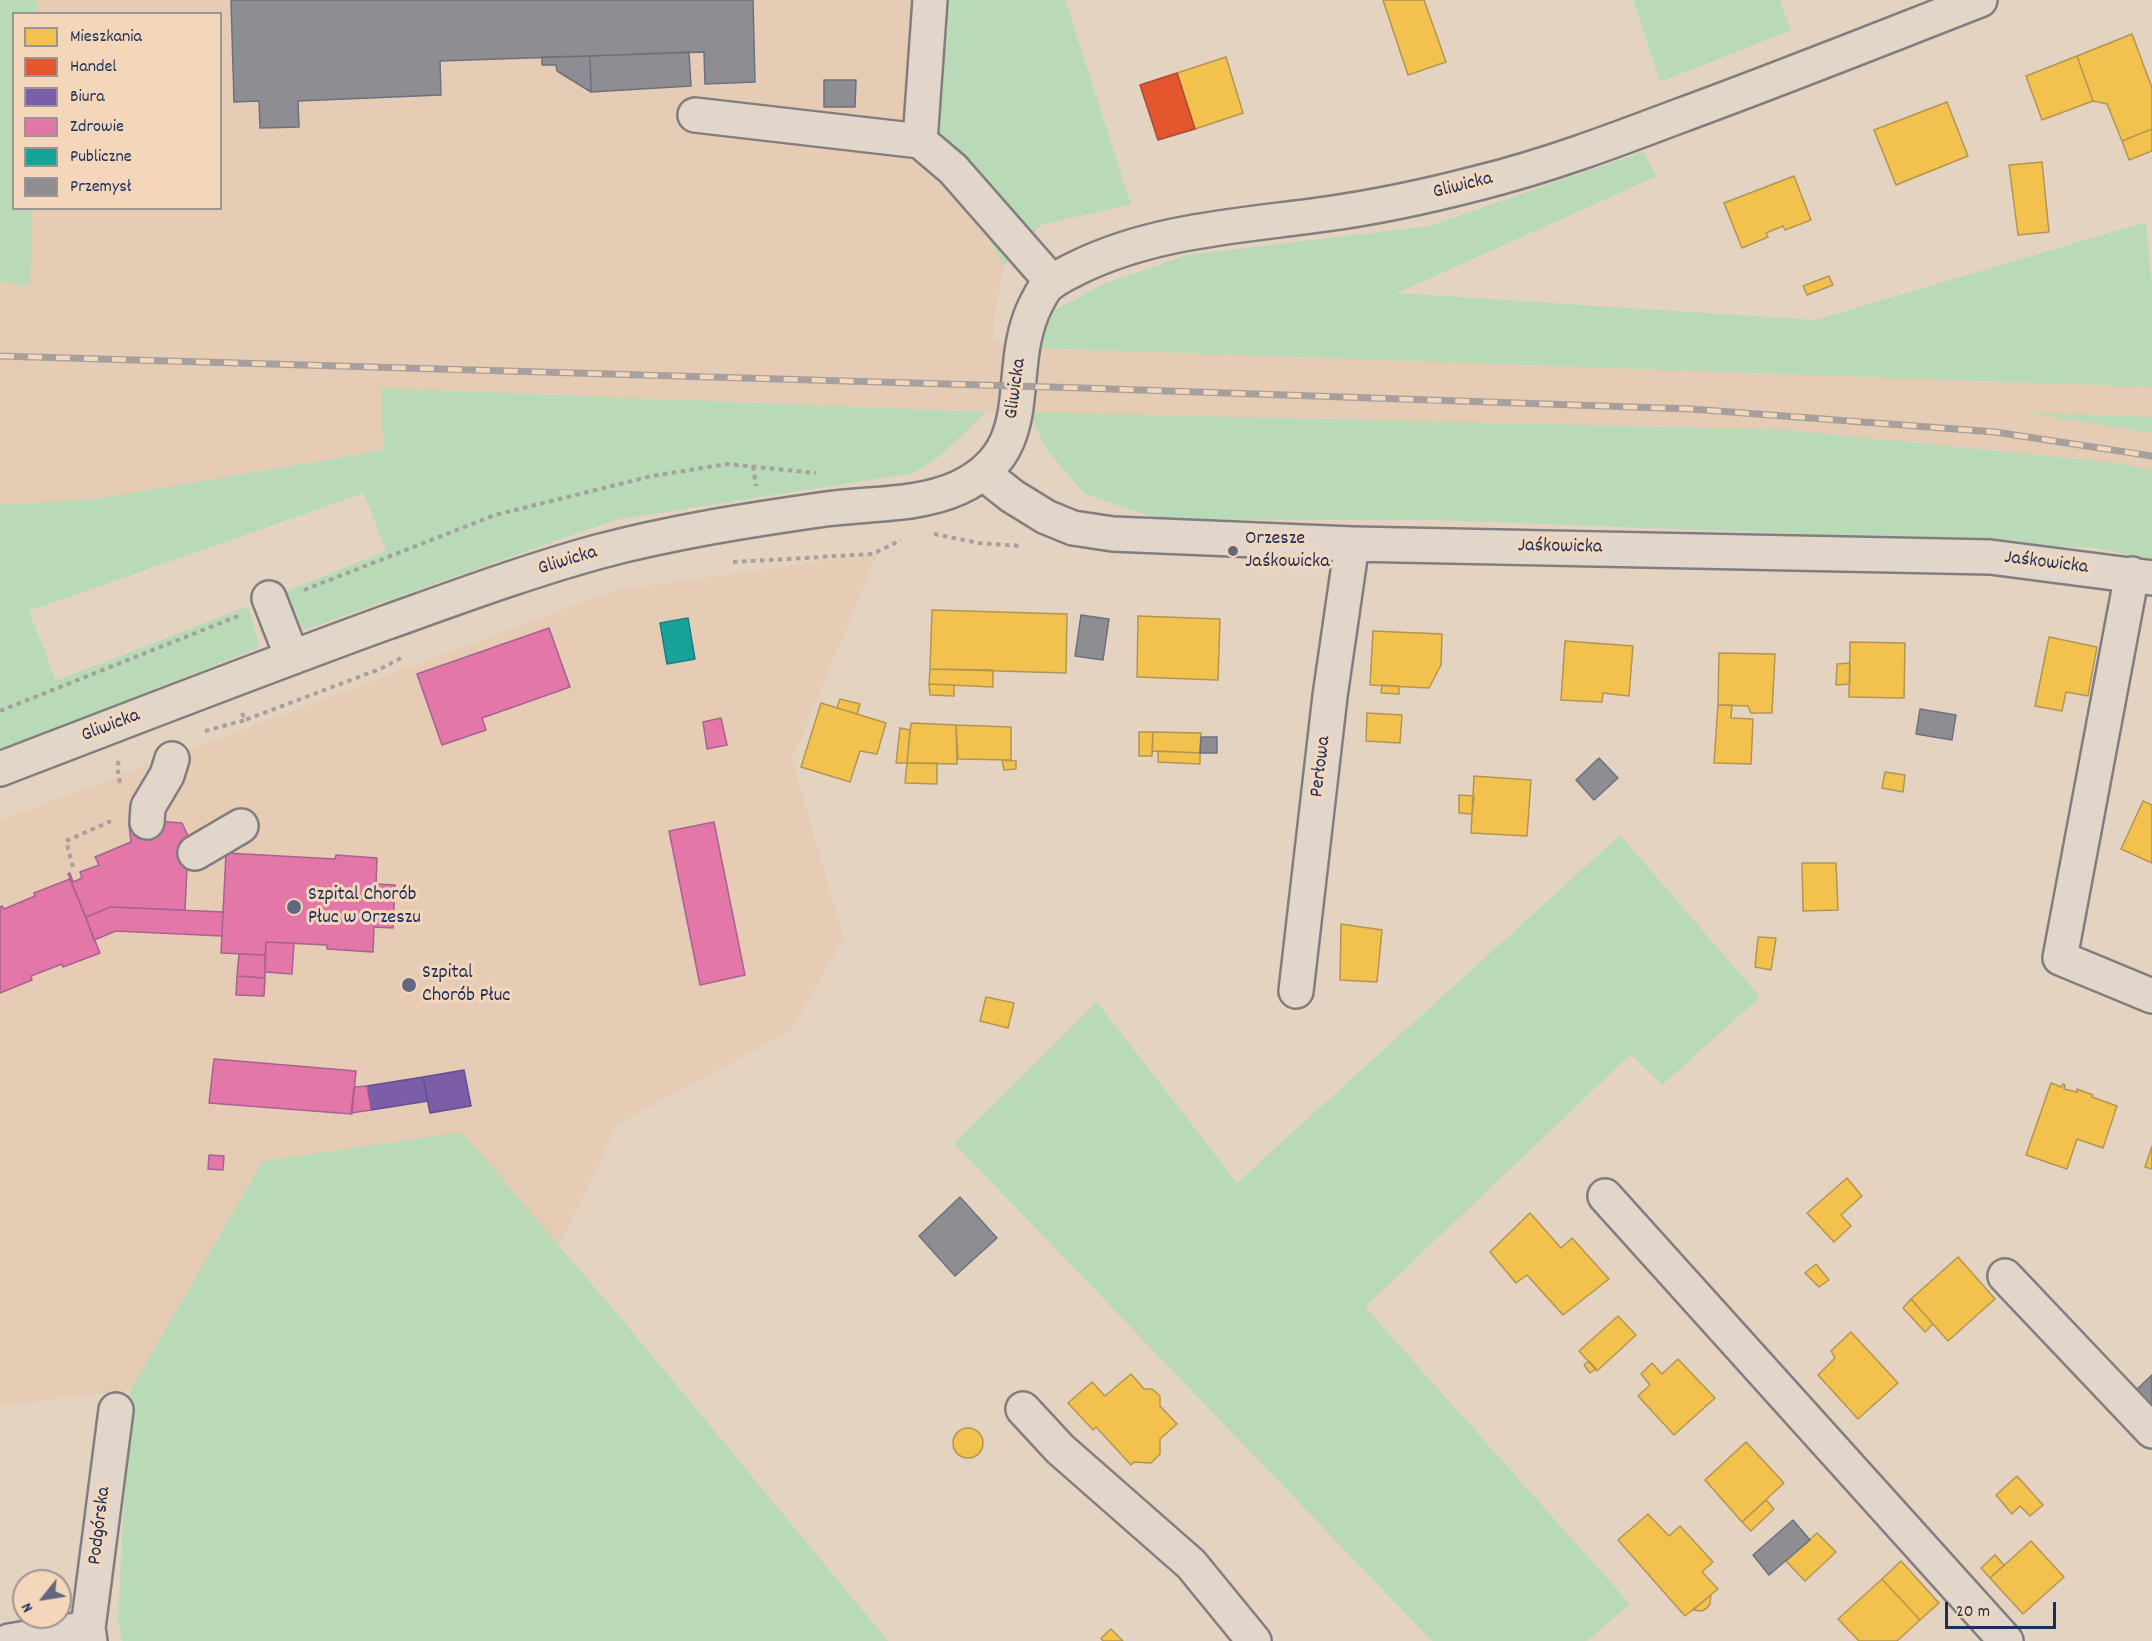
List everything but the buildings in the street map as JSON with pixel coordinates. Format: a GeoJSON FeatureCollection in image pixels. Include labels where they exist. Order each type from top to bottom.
{"type":"FeatureCollection","features":[{"type":"Feature","properties":{"kind":"main road","name":"Gliwicka"},"geometry":{"type":"LineString","coordinates":[[0,769],[292,657],[489,585],[597,552],[762,518],[858,505],[926,499],[957,488],[983,473],[997,461],[1006,444],[1017,409],[1020,357],[1027,322],[1044,289],[1052,282],[1112,252],[1172,236],[1222,227],[1331,213],[1427,196],[1523,172],[1706,106],[1980,0]]}},
{"type":"Feature","properties":{"kind":"street"},"geometry":{"type":"LineString","coordinates":[[920,141],[930,0]]}},
{"type":"Feature","properties":{"kind":"street"},"geometry":{"type":"LineString","coordinates":[[695,116],[920,141],[953,169],[1052,282]]}},
{"type":"Feature","properties":{"kind":"street","name":"Jaśkowicka"},"geometry":{"type":"LineString","coordinates":[[983,473],[1012,496],[1046,517],[1073,528],[1113,534],[1352,544],[1990,557],[2142,576]]}},
{"type":"Feature","properties":{"kind":"street","name":"Perłowa"},"geometry":{"type":"LineString","coordinates":[[1296,991],[1329,708],[1352,544]]}},
{"type":"Feature","properties":{"kind":"street"},"geometry":{"type":"LineString","coordinates":[[2142,576],[2060,958],[2152,996]]}},
{"type":"Feature","properties":{"kind":"street"},"geometry":{"type":"LineString","coordinates":[[270,600],[292,657]]}},
{"type":"Feature","properties":{"kind":"street"},"geometry":{"type":"LineString","coordinates":[[147,822],[148,807],[167,775],[172,759]]}},
{"type":"Feature","properties":{"kind":"street"},"geometry":{"type":"LineString","coordinates":[[195,853],[242,826]]}},
{"type":"Feature","properties":{"kind":"street"},"geometry":{"type":"LineString","coordinates":[[1605,1196],[2006,1641]]}},
{"type":"Feature","properties":{"kind":"street"},"geometry":{"type":"LineString","coordinates":[[2005,1276],[2152,1431]]}},
{"type":"Feature","properties":{"kind":"street"},"geometry":{"type":"LineString","coordinates":[[1023,1409],[1060,1449],[1191,1564],[1254,1641]]}},
{"type":"Feature","properties":{"kind":"street","name":"Podgórska"},"geometry":{"type":"LineString","coordinates":[[89,1634],[116,1410]]}},
{"type":"Feature","properties":{"kind":"street"},"geometry":{"type":"LineString","coordinates":[[9,1641],[89,1634]]}},
{"type":"Feature","properties":{"kind":"path"},"geometry":{"type":"LineString","coordinates":[[0,711],[270,600],[495,515],[652,476],[727,464],[819,473]]}},
{"type":"Feature","properties":{"kind":"path"},"geometry":{"type":"LineString","coordinates":[[241,710],[245,720],[380,669]]}},
{"type":"Feature","properties":{"kind":"shaded area"},"geometry":{"type":"Polygon","coordinates":[[[37,0],[929,0],[927,130],[1004,266],[994,319],[993,340],[1039,348],[2152,387],[2152,417],[2029,413],[2152,433],[2152,470],[2117,463],[1790,430],[986,412],[381,388],[383,450],[97,499],[0,505],[0,282],[29,285],[32,210],[222,210],[222,12],[37,12],[37,0]]]}},
{"type":"Feature","properties":{"kind":"shaded area","name":"Szpital Chorób Płuc"},"geometry":{"type":"Polygon","coordinates":[[[878,553],[792,759],[844,938],[791,1031],[618,1124],[559,1246],[630,1329],[0,1406],[0,820],[616,590],[878,553]]]}},
{"type":"Feature","properties":{"kind":"green space"},"geometry":{"type":"Polygon","coordinates":[[[0,0],[37,0],[37,12],[12,12],[12,210],[32,210],[30,286],[0,282],[0,0]]]}},
{"type":"Feature","properties":{"kind":"green space"},"geometry":{"type":"Polygon","coordinates":[[[929,0],[1065,0],[1131,204],[1041,225],[1004,266],[927,130],[929,0]]]}},
{"type":"Feature","properties":{"kind":"green space"},"geometry":{"type":"Polygon","coordinates":[[[1633,0],[1780,0],[1791,30],[1660,82],[1633,0]]]}},
{"type":"Feature","properties":{"kind":"green space"},"geometry":{"type":"Polygon","coordinates":[[[1643,152],[1657,176],[1397,293],[1815,320],[2146,222],[2152,288],[2152,387],[1039,348],[1053,311],[1101,285],[1187,255],[1429,226],[1643,152]]]}},
{"type":"Feature","properties":{"kind":"green space"},"geometry":{"type":"Polygon","coordinates":[[[381,388],[986,412],[940,456],[914,473],[615,520],[304,630],[284,592],[386,551],[364,493],[29,611],[56,681],[248,606],[260,647],[0,751],[0,505],[97,499],[383,450],[381,388]]]}},
{"type":"Feature","properties":{"kind":"green space"},"geometry":{"type":"Polygon","coordinates":[[[1028,412],[1790,430],[2117,463],[2152,470],[2152,559],[2094,548],[1783,533],[1434,520],[1161,520],[1085,494],[1047,450],[1028,412]]]}},
{"type":"Feature","properties":{"kind":"green space"},"geometry":{"type":"Polygon","coordinates":[[[2022,412],[2152,417],[2152,433],[2146,432],[2022,412]]]}},
{"type":"Feature","properties":{"kind":"green space"},"geometry":{"type":"Polygon","coordinates":[[[1620,835],[1760,997],[1662,1085],[1631,1054],[1365,1307],[1630,1604],[1587,1641],[1432,1641],[954,1143],[1097,1002],[1237,1183],[1620,835]]]}},
{"type":"Feature","properties":{"kind":"green space"},"geometry":{"type":"Polygon","coordinates":[[[462,1132],[630,1329],[888,1641],[122,1641],[118,1620],[130,1391],[263,1161],[462,1132]]]}},
{"type":"Feature","properties":{"kind":"railway"},"geometry":{"type":"LineString","coordinates":[[0,356],[1082,388],[1691,409],[1995,432],[2152,456]]}},
{"type":"Feature","properties":{"kind":"place","name":"Orzesze Jaśkowicka"},"geometry":{"type":"Point","coordinates":[1233,551]}},
{"type":"Feature","properties":{"kind":"place","name":"Szpital Chorób Płuc w Orzeszu"},"geometry":{"type":"Point","coordinates":[294,907]}},
{"type":"Feature","properties":{"kind":"place","name":"Szpital Chorób Płuc"},"geometry":{"type":"Point","coordinates":[409,985]}}]}
